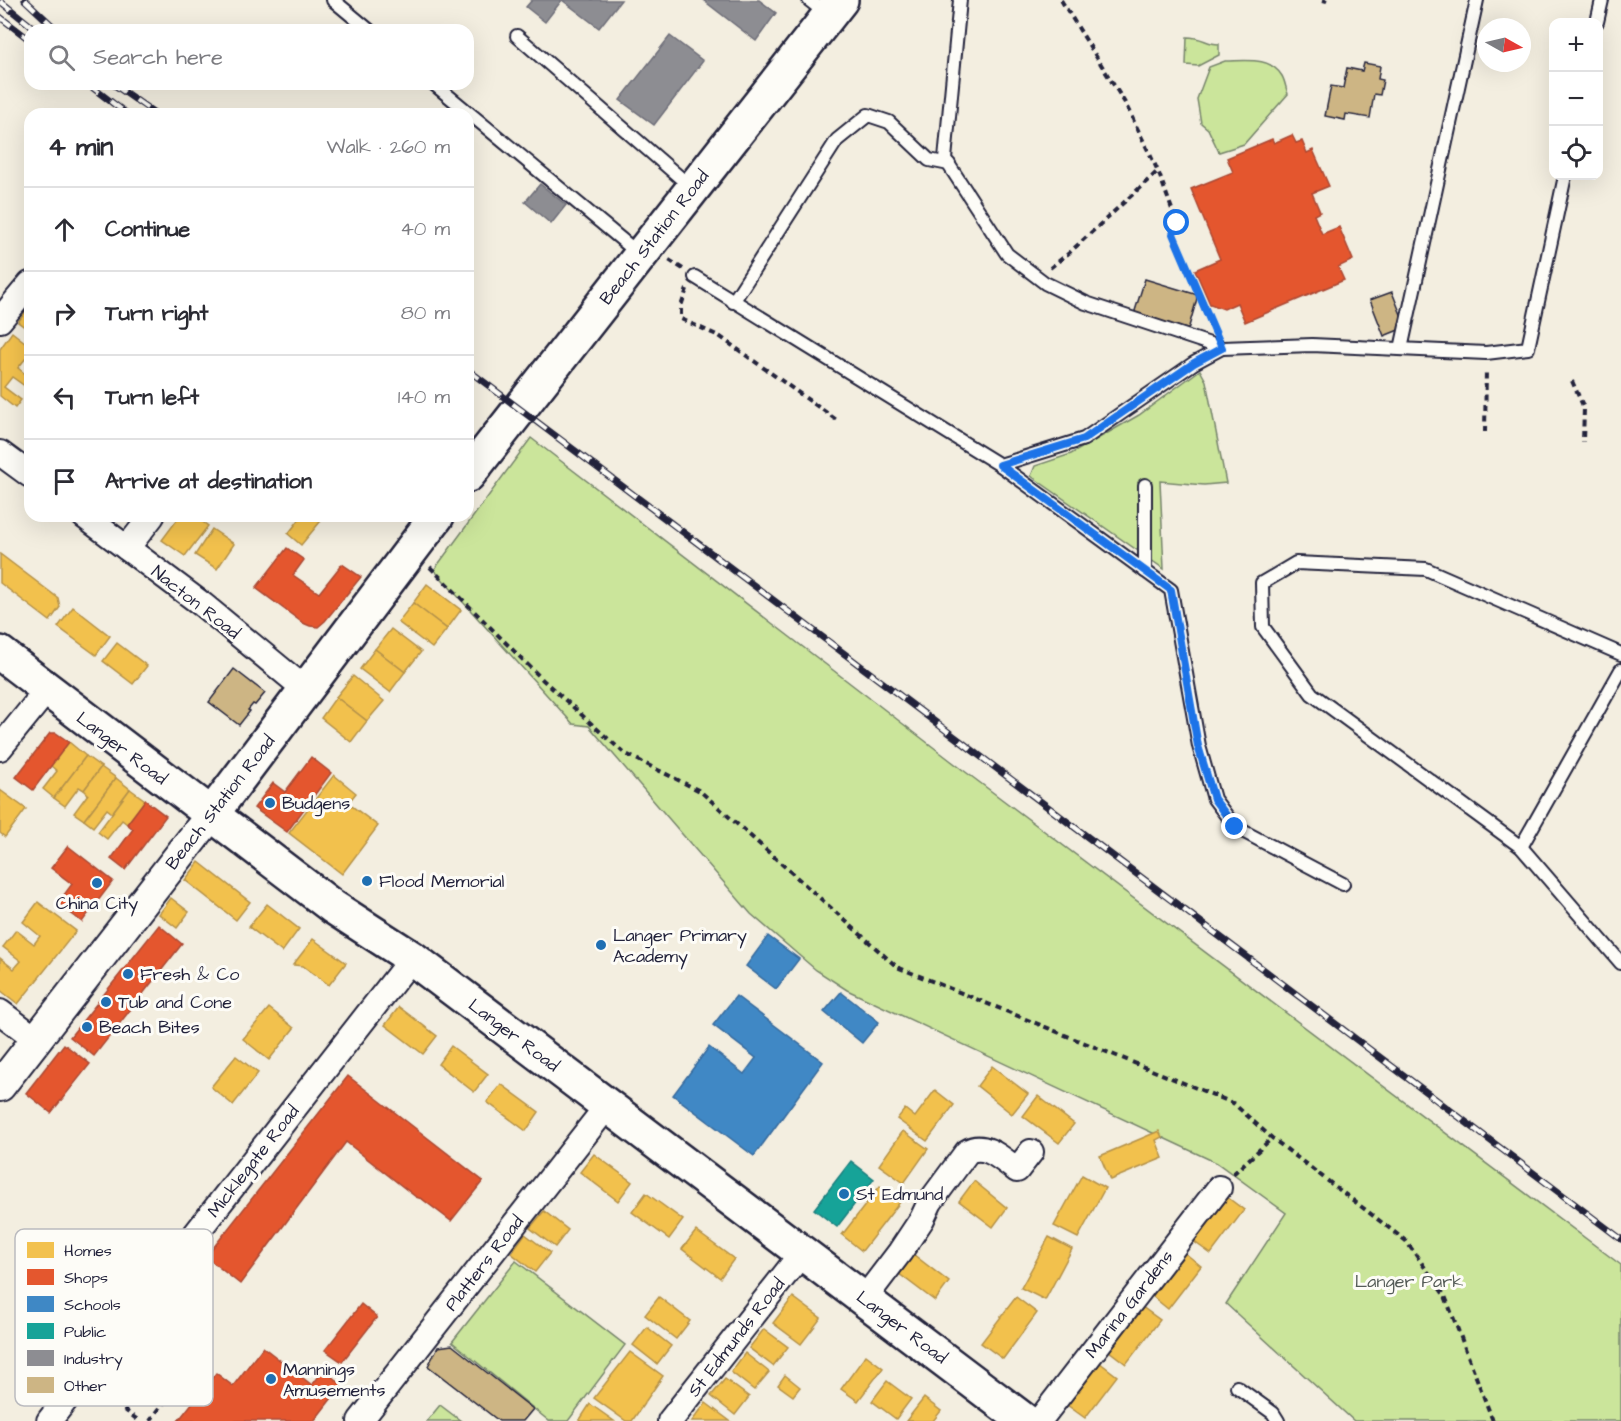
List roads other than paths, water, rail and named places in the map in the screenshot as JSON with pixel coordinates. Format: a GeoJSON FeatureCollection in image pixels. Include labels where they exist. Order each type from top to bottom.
{"type":"FeatureCollection","features":[{"type":"Feature","properties":{"kind":"main road","name":"Beach Station Road"},"geometry":{"type":"LineString","coordinates":[[474,468],[651,255],[692,188],[826,5]]}},
{"type":"Feature","properties":{"kind":"main road","name":"Beach Station Road"},"geometry":{"type":"LineString","coordinates":[[211,815],[432,522]]}},
{"type":"Feature","properties":{"kind":"main road","name":"Langer Road"},"geometry":{"type":"LineString","coordinates":[[0,653],[333,907],[412,958],[865,1298],[1008,1416]]}},
{"type":"Feature","properties":{"kind":"street"},"geometry":{"type":"LineString","coordinates":[[0,320],[24,291]]}},
{"type":"Feature","properties":{"kind":"street"},"geometry":{"type":"LineString","coordinates":[[0,453],[24,471]]}},
{"type":"Feature","properties":{"kind":"street","name":"Nacton Road"},"geometry":{"type":"LineString","coordinates":[[92,522],[203,605],[306,690]]}},
{"type":"Feature","properties":{"kind":"street"},"geometry":{"type":"LineString","coordinates":[[127,549],[147,522]]}},
{"type":"Feature","properties":{"kind":"street"},"geometry":{"type":"LineString","coordinates":[[0,748],[47,690]]}},
{"type":"Feature","properties":{"kind":"street","name":"Beach Station Road"},"geometry":{"type":"LineString","coordinates":[[0,1086],[211,815]]}},
{"type":"Feature","properties":{"kind":"street","name":"Micklegate Road"},"geometry":{"type":"LineString","coordinates":[[200,1229],[412,958]]}},
{"type":"Feature","properties":{"kind":"street"},"geometry":{"type":"LineString","coordinates":[[0,1012],[36,1039]]}},
{"type":"Feature","properties":{"kind":"street","name":"Platters Road"},"geometry":{"type":"LineString","coordinates":[[360,1421],[608,1105]]}},
{"type":"Feature","properties":{"kind":"street"},"geometry":{"type":"LineString","coordinates":[[865,1298],[900,1252],[922,1219],[930,1202],[967,1152],[973,1148],[984,1149],[1017,1170],[1031,1152]]}},
{"type":"Feature","properties":{"kind":"street","name":"Marina Gardens"},"geometry":{"type":"LineString","coordinates":[[1039,1421],[1219,1188]]}},
{"type":"Feature","properties":{"kind":"street","name":"St Edmunds Road"},"geometry":{"type":"LineString","coordinates":[[670,1421],[802,1252]]}},
{"type":"Feature","properties":{"kind":"street","name":"Micklegate Road"},"geometry":{"type":"LineString","coordinates":[[49,1421],[61,1406]]}},
{"type":"Feature","properties":{"kind":"lane"},"geometry":{"type":"LineString","coordinates":[[333,0],[362,24]]}},
{"type":"Feature","properties":{"kind":"lane"},"geometry":{"type":"LineString","coordinates":[[960,0],[945,159],[1007,254],[1038,277],[1086,303],[1222,348],[1312,345],[1486,352],[1528,348],[1564,180]]}},
{"type":"Feature","properties":{"kind":"lane"},"geometry":{"type":"LineString","coordinates":[[1401,349],[1477,0]]}},
{"type":"Feature","properties":{"kind":"lane"},"geometry":{"type":"LineString","coordinates":[[1598,18],[1602,0]]}},
{"type":"Feature","properties":{"kind":"lane"},"geometry":{"type":"LineString","coordinates":[[517,36],[692,188]]}},
{"type":"Feature","properties":{"kind":"lane"},"geometry":{"type":"LineString","coordinates":[[442,90],[464,108]]}},
{"type":"Feature","properties":{"kind":"lane"},"geometry":{"type":"LineString","coordinates":[[733,302],[837,140],[868,115],[889,122],[928,160],[949,164]]}},
{"type":"Feature","properties":{"kind":"lane"},"geometry":{"type":"LineString","coordinates":[[474,116],[651,255]]}},
{"type":"Feature","properties":{"kind":"lane"},"geometry":{"type":"LineString","coordinates":[[695,277],[1000,465],[1171,590],[1198,746],[1214,799],[1235,827],[1343,884]]}},
{"type":"Feature","properties":{"kind":"lane"},"geometry":{"type":"LineString","coordinates":[[1000,465],[1084,439],[1194,363],[1222,348]]}},
{"type":"Feature","properties":{"kind":"lane"},"geometry":{"type":"LineString","coordinates":[[1145,485],[1145,571]]}},
{"type":"Feature","properties":{"kind":"lane"},"geometry":{"type":"LineString","coordinates":[[1621,654],[1426,569],[1296,563],[1262,583],[1263,627],[1312,694],[1521,847],[1621,963]]}},
{"type":"Feature","properties":{"kind":"lane"},"geometry":{"type":"LineString","coordinates":[[1521,847],[1621,670]]}},
{"type":"Feature","properties":{"kind":"lane"},"geometry":{"type":"LineString","coordinates":[[1237,1387],[1273,1413],[1278,1421]]}},
{"type":"Feature","properties":{"kind":"railway"},"geometry":{"type":"LineString","coordinates":[[25,0],[51,24]]}},
{"type":"Feature","properties":{"kind":"railway"},"geometry":{"type":"LineString","coordinates":[[0,1],[29,24]]}},
{"type":"Feature","properties":{"kind":"railway"},"geometry":{"type":"LineString","coordinates":[[0,17],[24,35]]}},
{"type":"Feature","properties":{"kind":"railway"},"geometry":{"type":"LineString","coordinates":[[96,90],[119,108]]}},
{"type":"Feature","properties":{"kind":"railway"},"geometry":{"type":"LineString","coordinates":[[122,90],[147,108]]}},
{"type":"Feature","properties":{"kind":"railway"},"geometry":{"type":"LineString","coordinates":[[474,375],[1621,1239]]}},
{"type":"Feature","properties":{"kind":"place","name":"Budgens"},"geometry":{"type":"Point","coordinates":[270,803]}},
{"type":"Feature","properties":{"kind":"place","name":"Flood Memorial"},"geometry":{"type":"Point","coordinates":[367,881]}},
{"type":"Feature","properties":{"kind":"place","name":"China City"},"geometry":{"type":"Point","coordinates":[97,883]}},
{"type":"Feature","properties":{"kind":"place","name":"Langer Primary Academy"},"geometry":{"type":"Point","coordinates":[601,945]}},
{"type":"Feature","properties":{"kind":"place","name":"Fresh & Co"},"geometry":{"type":"Point","coordinates":[128,974]}},
{"type":"Feature","properties":{"kind":"place","name":"Tub and Cone"},"geometry":{"type":"Point","coordinates":[106,1002]}},
{"type":"Feature","properties":{"kind":"place","name":"Beach Bites"},"geometry":{"type":"Point","coordinates":[87,1027]}},
{"type":"Feature","properties":{"kind":"place","name":"St Edmund"},"geometry":{"type":"Point","coordinates":[844,1194]}},
{"type":"Feature","properties":{"kind":"place","name":"Mannings Amusements"},"geometry":{"type":"Point","coordinates":[271,1379]}},
{"type":"Feature","properties":{"kind":"park label","name":"Langer Park"},"geometry":{"type":"Point","coordinates":[1409,1281]}}]}
